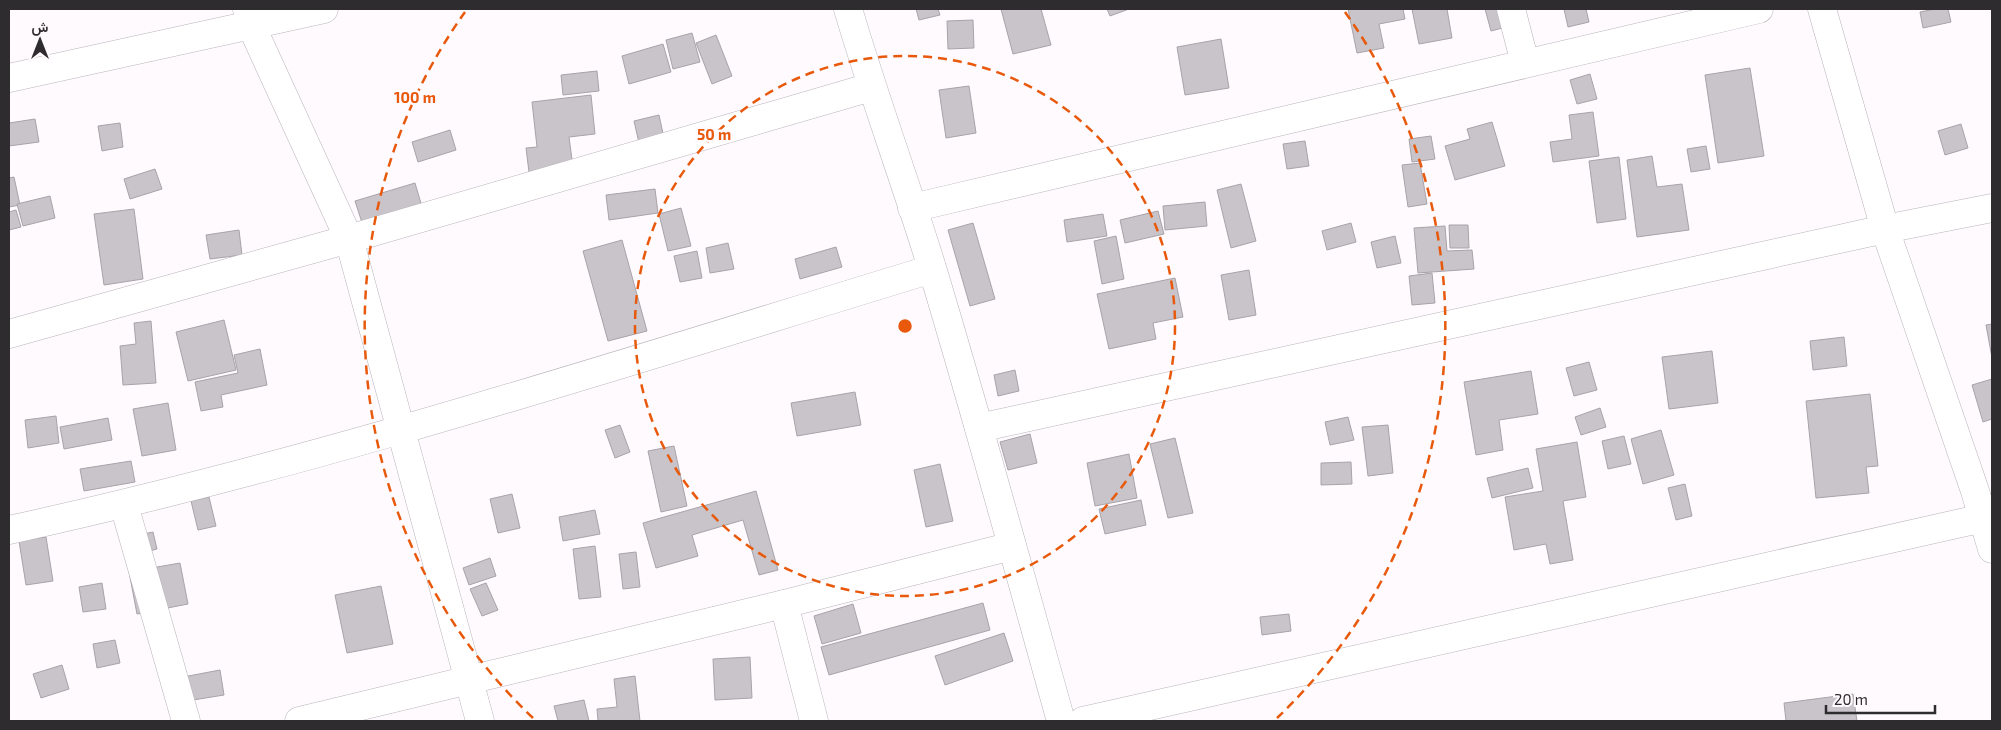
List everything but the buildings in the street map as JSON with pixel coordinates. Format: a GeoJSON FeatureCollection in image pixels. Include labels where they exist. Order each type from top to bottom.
{"type":"FeatureCollection","features":[{"type":"Feature","properties":{"kind":"street"},"geometry":{"type":"LineString","coordinates":[[9,78],[249,17],[324,9]]}},
{"type":"Feature","properties":{"kind":"street"},"geometry":{"type":"LineString","coordinates":[[848,9],[871,87],[932,269],[979,428],[1061,721]]}},
{"type":"Feature","properties":{"kind":"street"},"geometry":{"type":"LineString","coordinates":[[1511,9],[1525,63]]}},
{"type":"Feature","properties":{"kind":"street"},"geometry":{"type":"LineString","coordinates":[[912,208],[1759,9]]}},
{"type":"Feature","properties":{"kind":"street"},"geometry":{"type":"LineString","coordinates":[[1822,9],[1885,229],[1984,489],[1983,518],[1992,549]]}},
{"type":"Feature","properties":{"kind":"street"},"geometry":{"type":"LineString","coordinates":[[249,17],[349,239],[480,721]]}},
{"type":"Feature","properties":{"kind":"street"},"geometry":{"type":"LineString","coordinates":[[9,334],[349,239],[871,87]]}},
{"type":"Feature","properties":{"kind":"street"},"geometry":{"type":"LineString","coordinates":[[979,428],[1885,229],[1992,208]]}},
{"type":"Feature","properties":{"kind":"street"},"geometry":{"type":"LineString","coordinates":[[9,530],[124,505],[402,430],[932,269]]}},
{"type":"Feature","properties":{"kind":"street"},"geometry":{"type":"LineString","coordinates":[[124,505],[186,721]]}},
{"type":"Feature","properties":{"kind":"street"},"geometry":{"type":"LineString","coordinates":[[1083,721],[1983,518]]}},
{"type":"Feature","properties":{"kind":"street"},"geometry":{"type":"LineString","coordinates":[[299,721],[784,604],[1012,546]]}},
{"type":"Feature","properties":{"kind":"street"},"geometry":{"type":"LineString","coordinates":[[784,604],[814,721]]}}]}
